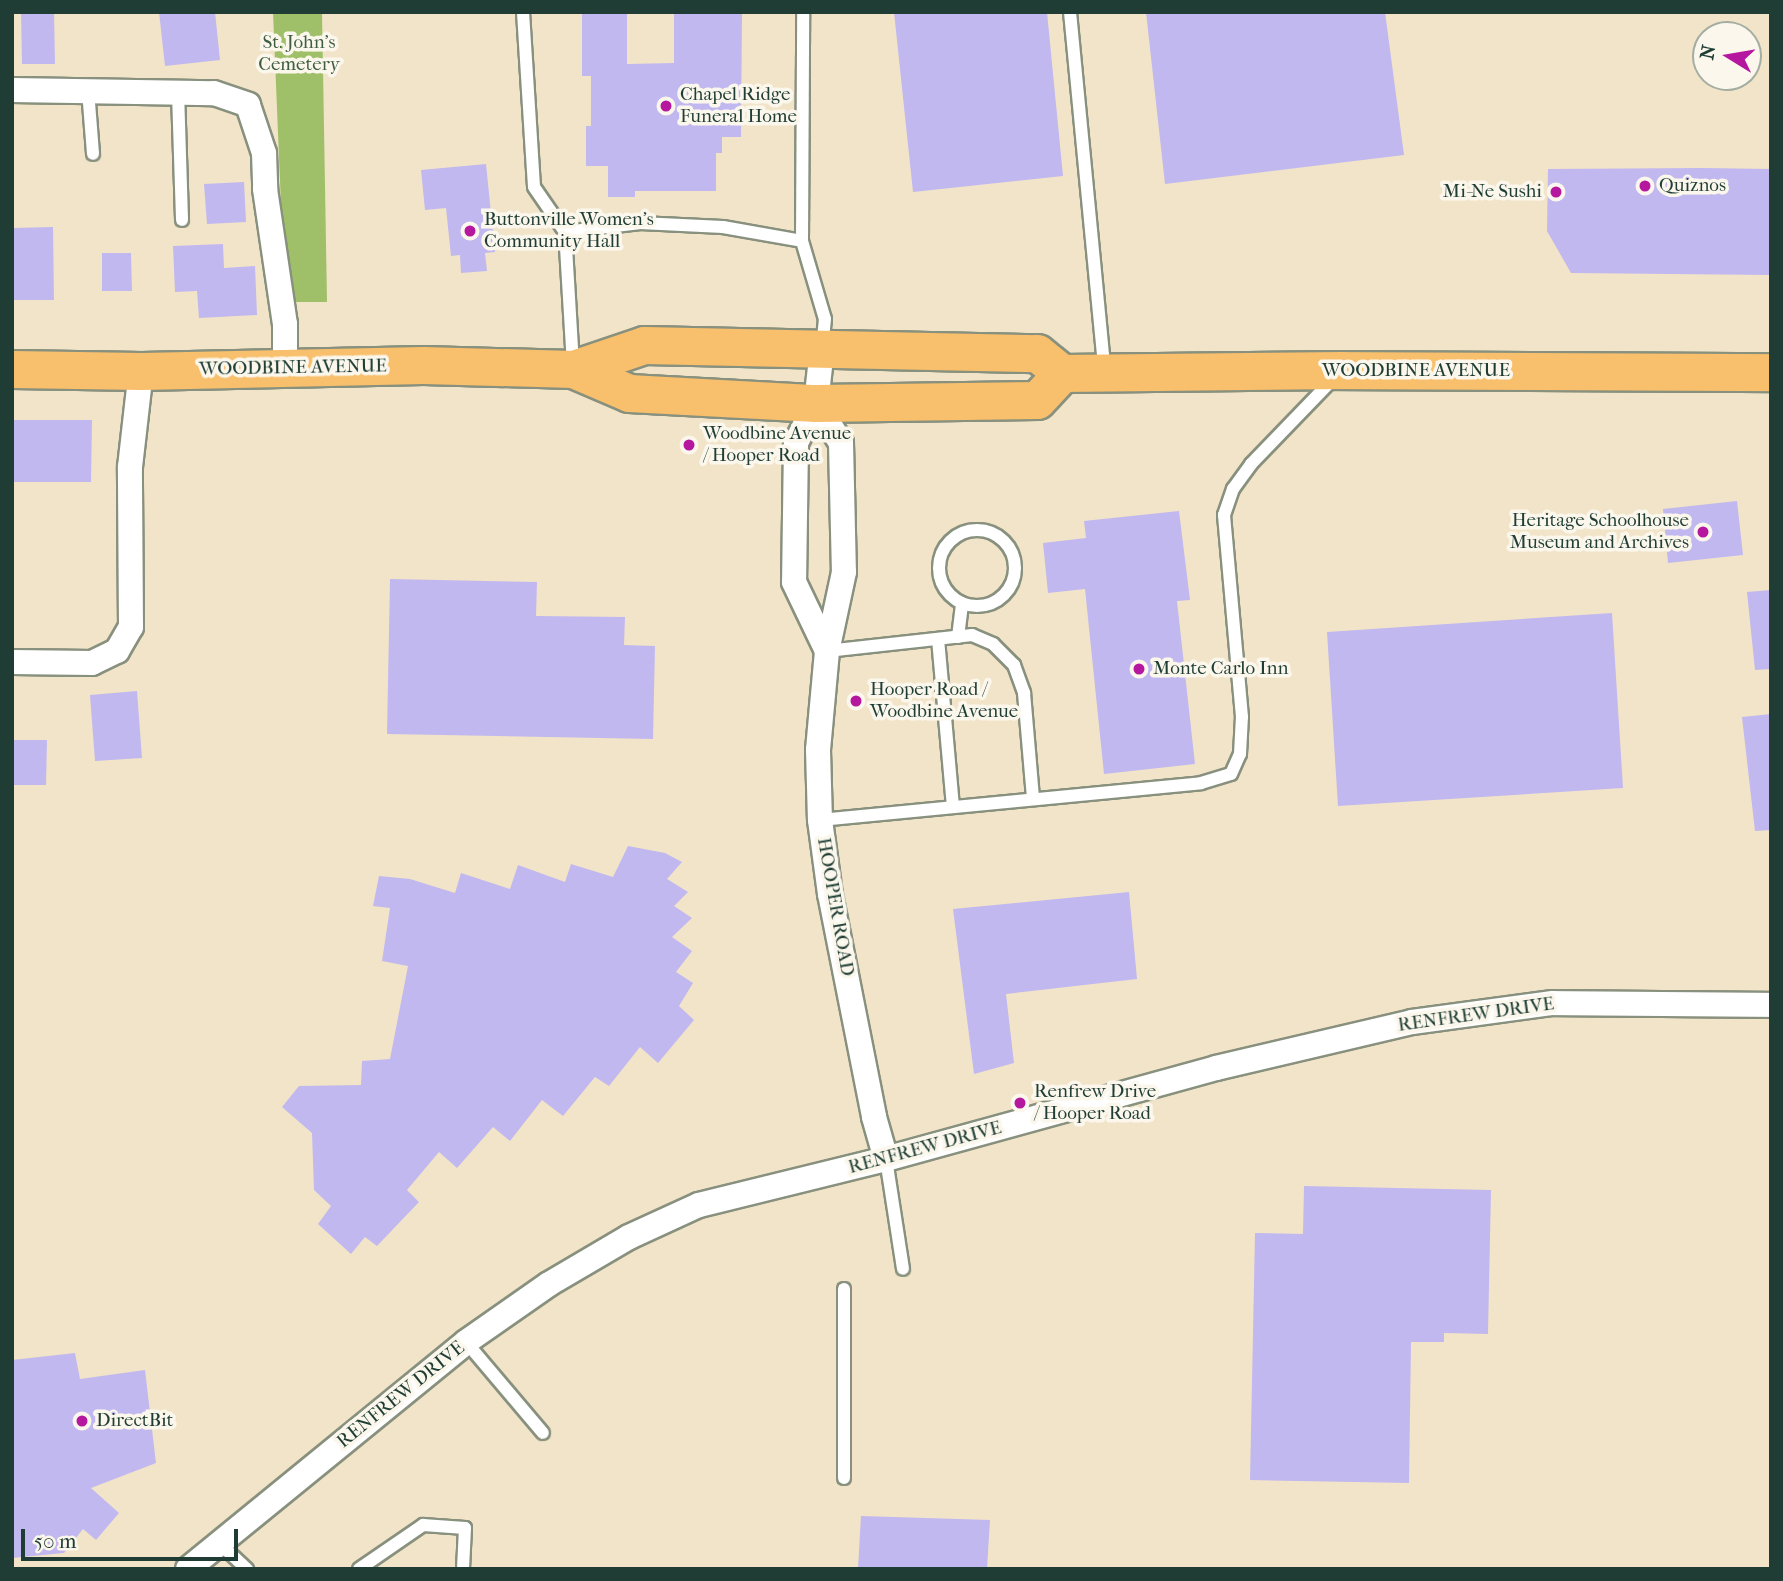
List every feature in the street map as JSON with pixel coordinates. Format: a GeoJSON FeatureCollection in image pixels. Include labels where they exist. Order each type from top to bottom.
{"type":"FeatureCollection","features":[{"type":"Feature","properties":{"kind":"main road","name":"WOODBINE AVENUE"},"geometry":{"type":"LineString","coordinates":[[12,369],[141,371],[424,365],[573,369],[644,345],[1037,353],[1062,373],[1341,370],[1771,372]]}},
{"type":"Feature","properties":{"kind":"main road","name":"WOODBINE AVENUE"},"geometry":{"type":"LineString","coordinates":[[573,369],[629,393],[816,403],[1037,400],[1062,373]]}},
{"type":"Feature","properties":{"kind":"street"},"geometry":{"type":"LineString","coordinates":[[12,90],[178,92],[231,97],[248,105],[257,124],[264,153],[265,189],[285,324],[285,368]]}},
{"type":"Feature","properties":{"kind":"street"},"geometry":{"type":"LineString","coordinates":[[822,349],[816,403],[796,443],[794,582],[827,651]]}},
{"type":"Feature","properties":{"kind":"street"},"geometry":{"type":"LineString","coordinates":[[12,662],[92,663],[117,651],[131,627],[130,467],[141,371]]}},
{"type":"Feature","properties":{"kind":"street","name":"HOOPER ROAD"},"geometry":{"type":"LineString","coordinates":[[816,403],[841,443],[844,572],[827,651],[817,750],[820,820],[830,894],[874,1117],[886,1159]]}},
{"type":"Feature","properties":{"kind":"street","name":"RENFREW DRIVE"},"geometry":{"type":"LineString","coordinates":[[188,1569],[466,1342],[572,1271],[629,1237],[699,1205],[886,1159],[1216,1068],[1412,1022],[1553,1003],[1771,1005]]}},
{"type":"Feature","properties":{"kind":"lane"},"geometry":{"type":"LineString","coordinates":[[523,12],[534,187],[565,232],[573,369]]}},
{"type":"Feature","properties":{"kind":"lane"},"geometry":{"type":"LineString","coordinates":[[803,12],[802,241],[824,319],[822,349]]}},
{"type":"Feature","properties":{"kind":"lane"},"geometry":{"type":"LineString","coordinates":[[1070,12],[1104,372]]}},
{"type":"Feature","properties":{"kind":"lane"},"geometry":{"type":"LineString","coordinates":[[88,90],[93,154]]}},
{"type":"Feature","properties":{"kind":"lane"},"geometry":{"type":"LineString","coordinates":[[178,92],[182,220]]}},
{"type":"Feature","properties":{"kind":"lane"},"geometry":{"type":"LineString","coordinates":[[565,232],[640,223],[723,227],[802,241]]}},
{"type":"Feature","properties":{"kind":"lane"},"geometry":{"type":"LineString","coordinates":[[820,820],[1201,783],[1231,774],[1240,754],[1242,717],[1224,516],[1233,489],[1251,464],[1341,370]]}},
{"type":"Feature","properties":{"kind":"lane"},"geometry":{"type":"LineString","coordinates":[[984,530],[996,534],[1012,553],[1014,579],[1008,590],[988,605],[962,603],[944,586],[940,562],[943,551],[961,534],[984,530]]}},
{"type":"Feature","properties":{"kind":"lane"},"geometry":{"type":"LineString","coordinates":[[958,637],[962,603]]}},
{"type":"Feature","properties":{"kind":"lane"},"geometry":{"type":"LineString","coordinates":[[827,651],[972,635],[993,644],[1014,665],[1024,693],[1033,798]]}},
{"type":"Feature","properties":{"kind":"lane"},"geometry":{"type":"LineString","coordinates":[[938,639],[953,806]]}},
{"type":"Feature","properties":{"kind":"lane"},"geometry":{"type":"LineString","coordinates":[[886,1159],[903,1269]]}},
{"type":"Feature","properties":{"kind":"lane"},"geometry":{"type":"LineString","coordinates":[[844,1289],[844,1478]]}},
{"type":"Feature","properties":{"kind":"lane"},"geometry":{"type":"LineString","coordinates":[[466,1342],[543,1433]]}},
{"type":"Feature","properties":{"kind":"lane"},"geometry":{"type":"LineString","coordinates":[[359,1569],[423,1525],[465,1528],[463,1569]]}},
{"type":"Feature","properties":{"kind":"lane"},"geometry":{"type":"LineString","coordinates":[[218,1542],[247,1569]]}},
{"type":"Feature","properties":{"kind":"green space","name":"St. John's Cemetery"},"geometry":{"type":"Polygon","coordinates":[[[273,12],[322,12],[327,302],[285,302],[273,12]]]}},
{"type":"Feature","properties":{"kind":"building"},"geometry":{"type":"Polygon","coordinates":[[[21,12],[54,12],[55,64],[22,64],[21,12]]]}},
{"type":"Feature","properties":{"kind":"building"},"geometry":{"type":"Polygon","coordinates":[[[159,12],[215,12],[220,60],[165,66],[159,12]]]}},
{"type":"Feature","properties":{"kind":"building","name":"Chapel Ridge Funeral Home"},"geometry":{"type":"Polygon","coordinates":[[[582,12],[627,12],[627,64],[674,63],[674,12],[742,12],[741,137],[722,137],[722,153],[716,153],[716,191],[635,191],[635,197],[608,197],[608,166],[586,166],[586,126],[591,126],[591,76],[582,76],[582,12]]]}},
{"type":"Feature","properties":{"kind":"building"},"geometry":{"type":"Polygon","coordinates":[[[894,12],[1047,12],[1063,176],[913,192],[894,12]]]}},
{"type":"Feature","properties":{"kind":"building"},"geometry":{"type":"Polygon","coordinates":[[[1146,12],[1385,12],[1404,155],[1165,184],[1146,12]]]}},
{"type":"Feature","properties":{"kind":"building","name":"Buttonville Women's Community Hall"},"geometry":{"type":"Polygon","coordinates":[[[486,164],[495,252],[485,253],[487,271],[461,273],[460,255],[451,256],[446,208],[425,210],[421,170],[486,164]]]}},
{"type":"Feature","properties":{"kind":"building"},"geometry":{"type":"Polygon","coordinates":[[[1548,169],[1771,169],[1771,275],[1571,273],[1547,231],[1548,169]]]}},
{"type":"Feature","properties":{"kind":"building"},"geometry":{"type":"Polygon","coordinates":[[[244,182],[246,222],[207,224],[204,184],[244,182]]]}},
{"type":"Feature","properties":{"kind":"building"},"geometry":{"type":"Polygon","coordinates":[[[53,227],[54,300],[12,300],[12,228],[53,227]]]}},
{"type":"Feature","properties":{"kind":"building"},"geometry":{"type":"Polygon","coordinates":[[[223,244],[224,268],[255,266],[257,315],[199,318],[197,291],[175,292],[173,246],[223,244]]]}},
{"type":"Feature","properties":{"kind":"building"},"geometry":{"type":"Polygon","coordinates":[[[102,253],[131,253],[132,291],[102,291],[102,253]]]}},
{"type":"Feature","properties":{"kind":"building"},"geometry":{"type":"Polygon","coordinates":[[[12,420],[92,420],[91,482],[12,482],[12,420]]]}},
{"type":"Feature","properties":{"kind":"building","name":"Heritage Schoolhouse Museum and Archives"},"geometry":{"type":"Polygon","coordinates":[[[1737,501],[1743,555],[1668,563],[1663,509],[1737,501]]]}},
{"type":"Feature","properties":{"kind":"building","name":"Monte Carlo Inn"},"geometry":{"type":"Polygon","coordinates":[[[1179,511],[1190,600],[1177,601],[1195,764],[1104,774],[1085,589],[1048,593],[1043,543],[1086,538],[1084,521],[1179,511]]]}},
{"type":"Feature","properties":{"kind":"building"},"geometry":{"type":"Polygon","coordinates":[[[390,579],[537,582],[536,616],[625,617],[624,645],[655,646],[653,739],[387,734],[390,579]]]}},
{"type":"Feature","properties":{"kind":"building"},"geometry":{"type":"Polygon","coordinates":[[[1771,590],[1771,669],[1755,670],[1747,592],[1771,590]]]}},
{"type":"Feature","properties":{"kind":"building"},"geometry":{"type":"Polygon","coordinates":[[[1612,613],[1623,788],[1338,806],[1327,632],[1612,613]]]}},
{"type":"Feature","properties":{"kind":"building"},"geometry":{"type":"Polygon","coordinates":[[[137,691],[142,758],[95,761],[90,695],[137,691]]]}},
{"type":"Feature","properties":{"kind":"building"},"geometry":{"type":"Polygon","coordinates":[[[1771,714],[1771,830],[1755,831],[1742,717],[1771,714]]]}},
{"type":"Feature","properties":{"kind":"building"},"geometry":{"type":"Polygon","coordinates":[[[12,740],[47,740],[46,785],[12,785],[12,740]]]}},
{"type":"Feature","properties":{"kind":"building"},"geometry":{"type":"Polygon","coordinates":[[[628,846],[665,853],[682,862],[667,879],[688,892],[674,906],[692,918],[672,937],[692,951],[676,972],[693,983],[679,1006],[694,1020],[658,1063],[640,1047],[609,1086],[595,1077],[563,1116],[542,1100],[510,1141],[493,1127],[457,1168],[439,1152],[407,1190],[419,1202],[377,1246],[365,1237],[351,1254],[318,1224],[331,1206],[314,1190],[312,1133],[282,1107],[299,1086],[361,1085],[362,1061],[390,1059],[408,966],[382,961],[390,908],[373,906],[379,876],[410,879],[455,893],[461,873],[510,889],[518,865],[565,882],[571,864],[613,877],[628,846]]]}},
{"type":"Feature","properties":{"kind":"building"},"geometry":{"type":"Polygon","coordinates":[[[1129,892],[1137,979],[1006,994],[1014,1063],[974,1074],[953,909],[1129,892]]]}},
{"type":"Feature","properties":{"kind":"building"},"geometry":{"type":"Polygon","coordinates":[[[1304,1186],[1491,1190],[1488,1334],[1444,1333],[1444,1342],[1411,1342],[1409,1483],[1250,1480],[1255,1233],[1303,1234],[1304,1186]]]}},
{"type":"Feature","properties":{"kind":"building","name":"DirectBit"},"geometry":{"type":"Polygon","coordinates":[[[75,1353],[80,1379],[145,1370],[156,1463],[91,1488],[119,1513],[96,1540],[83,1529],[64,1553],[12,1558],[12,1360],[75,1353]]]}},
{"type":"Feature","properties":{"kind":"building"},"geometry":{"type":"Polygon","coordinates":[[[861,1516],[990,1520],[987,1569],[858,1569],[861,1516]]]}},
{"type":"Feature","properties":{"kind":"place","name":"Chapel Ridge Funeral Home"},"geometry":{"type":"Point","coordinates":[666,106]}},
{"type":"Feature","properties":{"kind":"place","name":"Quiznos"},"geometry":{"type":"Point","coordinates":[1645,186]}},
{"type":"Feature","properties":{"kind":"place","name":"Mi-Ne Sushi"},"geometry":{"type":"Point","coordinates":[1556,192]}},
{"type":"Feature","properties":{"kind":"place","name":"Buttonville Women's Community Hall"},"geometry":{"type":"Point","coordinates":[470,231]}},
{"type":"Feature","properties":{"kind":"place","name":"Woodbine Avenue / Hooper Road"},"geometry":{"type":"Point","coordinates":[689,445]}},
{"type":"Feature","properties":{"kind":"place","name":"Heritage Schoolhouse Museum and Archives"},"geometry":{"type":"Point","coordinates":[1703,532]}},
{"type":"Feature","properties":{"kind":"place","name":"Monte Carlo Inn"},"geometry":{"type":"Point","coordinates":[1139,669]}},
{"type":"Feature","properties":{"kind":"place","name":"Hooper Road / Woodbine Avenue"},"geometry":{"type":"Point","coordinates":[856,701]}},
{"type":"Feature","properties":{"kind":"place","name":"Renfrew Drive / Hooper Road"},"geometry":{"type":"Point","coordinates":[1020,1103]}},
{"type":"Feature","properties":{"kind":"place","name":"DirectBit"},"geometry":{"type":"Point","coordinates":[82,1421]}}]}
